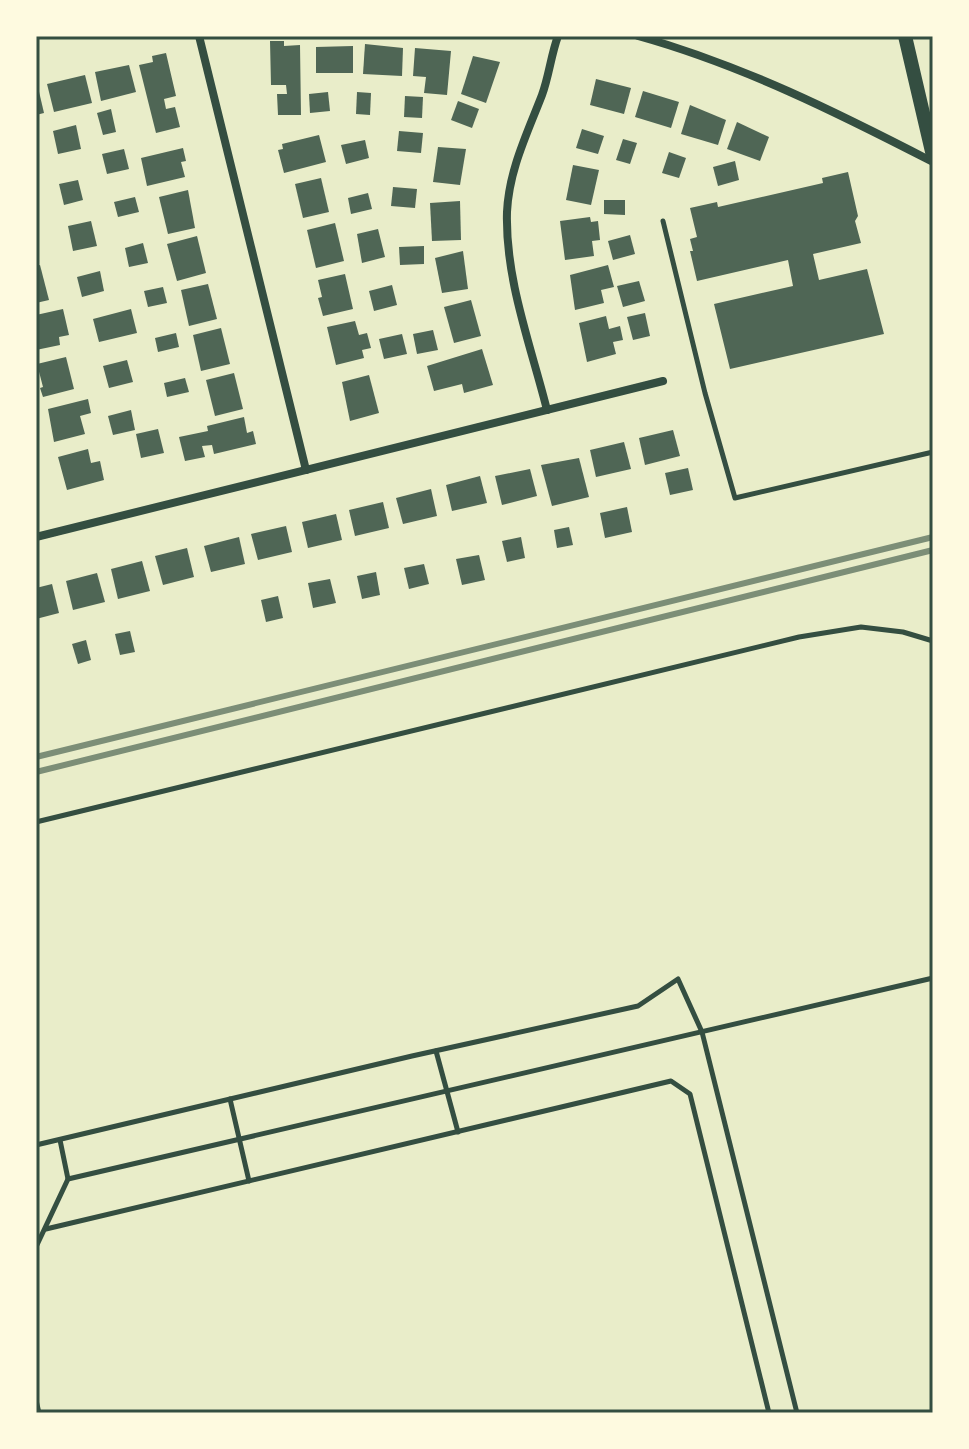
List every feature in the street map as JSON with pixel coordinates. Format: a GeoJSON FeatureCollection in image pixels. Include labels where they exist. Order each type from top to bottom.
{"type":"FeatureCollection","features":[{"type":"Feature","properties":{"kind":"main road"},"geometry":{"type":"LineString","coordinates":[[905,36],[933,156]]}},
{"type":"Feature","properties":{"kind":"street"},"geometry":{"type":"LineString","coordinates":[[199,36],[306,470]]}},
{"type":"Feature","properties":{"kind":"street"},"geometry":{"type":"LineString","coordinates":[[547,410],[512,272],[507,241],[507,210],[517,157],[543,92],[558,36]]}},
{"type":"Feature","properties":{"kind":"street"},"geometry":{"type":"LineString","coordinates":[[638,36],[687,50],[829,108],[933,162]]}},
{"type":"Feature","properties":{"kind":"street"},"geometry":{"type":"LineString","coordinates":[[36,537],[663,381]]}},
{"type":"Feature","properties":{"kind":"lane"},"geometry":{"type":"LineString","coordinates":[[663,221],[705,393],[735,498],[933,452]]}},
{"type":"Feature","properties":{"kind":"lane"},"geometry":{"type":"LineString","coordinates":[[36,822],[799,637],[861,627],[903,632],[933,641]]}},
{"type":"Feature","properties":{"kind":"lane"},"geometry":{"type":"LineString","coordinates":[[68,1179],[933,978]]}},
{"type":"Feature","properties":{"kind":"lane"},"geometry":{"type":"LineString","coordinates":[[36,1145],[638,1006],[678,979],[702,1032],[797,1413]]}},
{"type":"Feature","properties":{"kind":"lane"},"geometry":{"type":"LineString","coordinates":[[436,1051],[458,1132]]}},
{"type":"Feature","properties":{"kind":"lane"},"geometry":{"type":"LineString","coordinates":[[46,1229],[671,1081],[690,1094],[769,1413]]}},
{"type":"Feature","properties":{"kind":"lane"},"geometry":{"type":"LineString","coordinates":[[230,1099],[249,1181]]}},
{"type":"Feature","properties":{"kind":"lane"},"geometry":{"type":"LineString","coordinates":[[36,1247],[68,1179],[60,1140]]}},
{"type":"Feature","properties":{"kind":"lane"},"geometry":{"type":"LineString","coordinates":[[36,1400],[39,1413]]}},
{"type":"Feature","properties":{"kind":"building"},"geometry":{"type":"Polygon","coordinates":[[[270,41],[284,41],[284,46],[300,45],[301,115],[278,115],[277,94],[287,94],[286,85],[271,85],[270,41]]]}},
{"type":"Feature","properties":{"kind":"building"},"geometry":{"type":"Polygon","coordinates":[[[365,44],[403,48],[402,76],[363,74],[365,44]]]}},
{"type":"Feature","properties":{"kind":"building"},"geometry":{"type":"Polygon","coordinates":[[[353,46],[353,73],[316,73],[316,47],[353,46]]]}},
{"type":"Feature","properties":{"kind":"building"},"geometry":{"type":"Polygon","coordinates":[[[415,48],[451,51],[447,95],[424,93],[426,77],[413,76],[415,48]]]}},
{"type":"Feature","properties":{"kind":"building"},"geometry":{"type":"Polygon","coordinates":[[[166,53],[176,96],[164,99],[166,109],[175,107],[180,127],[156,133],[139,65],[153,62],[152,56],[166,53]]]}},
{"type":"Feature","properties":{"kind":"building"},"geometry":{"type":"Polygon","coordinates":[[[473,56],[500,62],[486,103],[461,94],[473,56]]]}},
{"type":"Feature","properties":{"kind":"building"},"geometry":{"type":"Polygon","coordinates":[[[129,65],[136,92],[101,101],[95,72],[129,65]]]}},
{"type":"Feature","properties":{"kind":"building"},"geometry":{"type":"Polygon","coordinates":[[[85,75],[92,103],[54,112],[47,84],[85,75]]]}},
{"type":"Feature","properties":{"kind":"building"},"geometry":{"type":"Polygon","coordinates":[[[596,79],[631,88],[624,114],[590,105],[596,79]]]}},
{"type":"Feature","properties":{"kind":"building"},"geometry":{"type":"Polygon","coordinates":[[[36,84],[44,113],[36,115],[36,84]]]}},
{"type":"Feature","properties":{"kind":"building"},"geometry":{"type":"Polygon","coordinates":[[[643,91],[679,102],[671,128],[635,117],[643,91]]]}},
{"type":"Feature","properties":{"kind":"building"},"geometry":{"type":"Polygon","coordinates":[[[328,92],[330,111],[310,113],[309,94],[328,92]]]}},
{"type":"Feature","properties":{"kind":"building"},"geometry":{"type":"Polygon","coordinates":[[[357,92],[371,93],[370,115],[356,114],[357,92]]]}},
{"type":"Feature","properties":{"kind":"building"},"geometry":{"type":"Polygon","coordinates":[[[405,96],[423,97],[422,118],[404,117],[405,96]]]}},
{"type":"Feature","properties":{"kind":"building"},"geometry":{"type":"Polygon","coordinates":[[[458,101],[479,109],[472,128],[451,120],[458,101]]]}},
{"type":"Feature","properties":{"kind":"building"},"geometry":{"type":"Polygon","coordinates":[[[690,105],[726,120],[718,145],[681,134],[690,105]]]}},
{"type":"Feature","properties":{"kind":"building"},"geometry":{"type":"Polygon","coordinates":[[[111,109],[116,132],[103,135],[97,113],[111,109]]]}},
{"type":"Feature","properties":{"kind":"building"},"geometry":{"type":"Polygon","coordinates":[[[737,122],[769,137],[760,161],[727,149],[737,122]]]}},
{"type":"Feature","properties":{"kind":"building"},"geometry":{"type":"Polygon","coordinates":[[[76,125],[81,149],[58,154],[53,131],[76,125]]]}},
{"type":"Feature","properties":{"kind":"building"},"geometry":{"type":"Polygon","coordinates":[[[582,129],[604,136],[598,154],[576,148],[582,129]]]}},
{"type":"Feature","properties":{"kind":"building"},"geometry":{"type":"Polygon","coordinates":[[[399,131],[423,133],[421,153],[397,151],[399,131]]]}},
{"type":"Feature","properties":{"kind":"building"},"geometry":{"type":"Polygon","coordinates":[[[319,135],[326,162],[284,173],[278,150],[283,149],[282,144],[319,135]]]}},
{"type":"Feature","properties":{"kind":"building"},"geometry":{"type":"Polygon","coordinates":[[[623,139],[637,143],[630,164],[616,160],[623,139]]]}},
{"type":"Feature","properties":{"kind":"building"},"geometry":{"type":"Polygon","coordinates":[[[365,140],[369,158],[346,164],[341,145],[365,140]]]}},
{"type":"Feature","properties":{"kind":"building"},"geometry":{"type":"Polygon","coordinates":[[[438,147],[466,149],[460,185],[433,182],[438,147]]]}},
{"type":"Feature","properties":{"kind":"building"},"geometry":{"type":"Polygon","coordinates":[[[183,148],[186,161],[181,162],[185,177],[147,186],[141,158],[183,148]]]}},
{"type":"Feature","properties":{"kind":"building"},"geometry":{"type":"Polygon","coordinates":[[[124,149],[129,169],[107,174],[102,154],[124,149]]]}},
{"type":"Feature","properties":{"kind":"building"},"geometry":{"type":"Polygon","coordinates":[[[669,152],[686,158],[679,178],[662,173],[669,152]]]}},
{"type":"Feature","properties":{"kind":"building"},"geometry":{"type":"Polygon","coordinates":[[[735,161],[739,180],[718,186],[713,167],[735,161]]]}},
{"type":"Feature","properties":{"kind":"building"},"geometry":{"type":"Polygon","coordinates":[[[573,165],[599,170],[591,205],[566,200],[573,165]]]}},
{"type":"Feature","properties":{"kind":"building"},"geometry":{"type":"Polygon","coordinates":[[[848,172],[861,243],[813,254],[819,280],[867,269],[884,334],[730,369],[714,304],[793,286],[788,260],[697,281],[690,239],[697,237],[690,208],[717,202],[718,207],[823,183],[822,178],[848,172]]]}},
{"type":"Feature","properties":{"kind":"building"},"geometry":{"type":"Polygon","coordinates":[[[321,178],[329,212],[303,218],[295,184],[321,178]]]}},
{"type":"Feature","properties":{"kind":"building"},"geometry":{"type":"Polygon","coordinates":[[[78,180],[83,200],[64,205],[59,184],[78,180]]]}},
{"type":"Feature","properties":{"kind":"building"},"geometry":{"type":"Polygon","coordinates":[[[393,187],[417,189],[415,208],[391,206],[393,187]]]}},
{"type":"Feature","properties":{"kind":"building"},"geometry":{"type":"Polygon","coordinates":[[[188,190],[195,228],[168,234],[159,197],[188,190]]]}},
{"type":"Feature","properties":{"kind":"building"},"geometry":{"type":"Polygon","coordinates":[[[368,193],[372,209],[351,214],[348,198],[368,193]]]}},
{"type":"Feature","properties":{"kind":"building"},"geometry":{"type":"Polygon","coordinates":[[[135,197],[139,212],[118,217],[114,202],[135,197]]]}},
{"type":"Feature","properties":{"kind":"building"},"geometry":{"type":"Polygon","coordinates":[[[604,200],[625,200],[625,215],[604,214],[604,200]]]}},
{"type":"Feature","properties":{"kind":"building"},"geometry":{"type":"Polygon","coordinates":[[[460,201],[461,240],[432,241],[430,203],[460,201]]]}},
{"type":"Feature","properties":{"kind":"building"},"geometry":{"type":"Polygon","coordinates":[[[590,217],[591,222],[598,221],[600,240],[592,241],[594,256],[565,260],[560,221],[590,217]]]}},
{"type":"Feature","properties":{"kind":"building"},"geometry":{"type":"Polygon","coordinates":[[[91,221],[97,246],[73,251],[68,226],[91,221]]]}},
{"type":"Feature","properties":{"kind":"building"},"geometry":{"type":"Polygon","coordinates":[[[335,223],[344,261],[316,268],[307,230],[335,223]]]}},
{"type":"Feature","properties":{"kind":"building"},"geometry":{"type":"Polygon","coordinates":[[[378,229],[385,257],[362,263],[357,234],[378,229]]]}},
{"type":"Feature","properties":{"kind":"building"},"geometry":{"type":"Polygon","coordinates":[[[630,235],[635,254],[613,260],[608,241],[630,235]]]}},
{"type":"Feature","properties":{"kind":"building"},"geometry":{"type":"Polygon","coordinates":[[[197,236],[206,273],[177,281],[167,244],[197,236]]]}},
{"type":"Feature","properties":{"kind":"building"},"geometry":{"type":"Polygon","coordinates":[[[143,243],[148,263],[129,267],[125,248],[143,243]]]}},
{"type":"Feature","properties":{"kind":"building"},"geometry":{"type":"Polygon","coordinates":[[[424,246],[424,264],[400,265],[399,247],[424,246]]]}},
{"type":"Feature","properties":{"kind":"building"},"geometry":{"type":"Polygon","coordinates":[[[463,251],[468,289],[442,293],[435,258],[463,251]]]}},
{"type":"Feature","properties":{"kind":"building"},"geometry":{"type":"Polygon","coordinates":[[[40,265],[49,300],[36,303],[36,266],[40,265]]]}},
{"type":"Feature","properties":{"kind":"building"},"geometry":{"type":"Polygon","coordinates":[[[608,265],[614,287],[601,290],[604,303],[575,310],[570,275],[608,265]]]}},
{"type":"Feature","properties":{"kind":"building"},"geometry":{"type":"Polygon","coordinates":[[[100,271],[104,291],[82,297],[77,277],[100,271]]]}},
{"type":"Feature","properties":{"kind":"building"},"geometry":{"type":"Polygon","coordinates":[[[345,274],[353,309],[323,316],[318,298],[322,297],[318,280],[345,274]]]}},
{"type":"Feature","properties":{"kind":"building"},"geometry":{"type":"Polygon","coordinates":[[[639,281],[645,301],[623,307],[617,286],[639,281]]]}},
{"type":"Feature","properties":{"kind":"building"},"geometry":{"type":"Polygon","coordinates":[[[208,284],[217,319],[189,326],[181,290],[208,284]]]}},
{"type":"Feature","properties":{"kind":"building"},"geometry":{"type":"Polygon","coordinates":[[[392,285],[397,305],[374,311],[369,291],[392,285]]]}},
{"type":"Feature","properties":{"kind":"building"},"geometry":{"type":"Polygon","coordinates":[[[163,287],[167,303],[148,307],[144,291],[163,287]]]}},
{"type":"Feature","properties":{"kind":"building"},"geometry":{"type":"Polygon","coordinates":[[[471,300],[481,336],[454,343],[444,307],[471,300]]]}},
{"type":"Feature","properties":{"kind":"building"},"geometry":{"type":"Polygon","coordinates":[[[63,309],[69,335],[59,337],[60,345],[36,350],[36,315],[63,309]]]}},
{"type":"Feature","properties":{"kind":"building"},"geometry":{"type":"Polygon","coordinates":[[[131,309],[137,333],[99,342],[93,319],[131,309]]]}},
{"type":"Feature","properties":{"kind":"building"},"geometry":{"type":"Polygon","coordinates":[[[645,313],[650,336],[633,340],[627,317],[645,313]]]}},
{"type":"Feature","properties":{"kind":"building"},"geometry":{"type":"Polygon","coordinates":[[[606,316],[609,329],[620,326],[623,340],[613,342],[616,354],[587,362],[579,323],[606,316]]]}},
{"type":"Feature","properties":{"kind":"building"},"geometry":{"type":"Polygon","coordinates":[[[355,321],[359,335],[367,333],[371,348],[362,350],[364,358],[336,365],[327,327],[355,321]]]}},
{"type":"Feature","properties":{"kind":"building"},"geometry":{"type":"Polygon","coordinates":[[[221,328],[230,364],[201,371],[193,335],[221,328]]]}},
{"type":"Feature","properties":{"kind":"building"},"geometry":{"type":"Polygon","coordinates":[[[433,330],[438,350],[417,354],[413,334],[433,330]]]}},
{"type":"Feature","properties":{"kind":"building"},"geometry":{"type":"Polygon","coordinates":[[[176,333],[179,347],[158,352],[155,338],[176,333]]]}},
{"type":"Feature","properties":{"kind":"building"},"geometry":{"type":"Polygon","coordinates":[[[402,334],[407,354],[384,359],[379,339],[402,334]]]}},
{"type":"Feature","properties":{"kind":"building"},"geometry":{"type":"Polygon","coordinates":[[[482,349],[493,385],[464,393],[462,384],[434,391],[427,366],[482,349]]]}},
{"type":"Feature","properties":{"kind":"building"},"geometry":{"type":"Polygon","coordinates":[[[66,357],[74,389],[43,397],[37,364],[66,357]]]}},
{"type":"Feature","properties":{"kind":"building"},"geometry":{"type":"Polygon","coordinates":[[[127,360],[133,382],[109,388],[103,366],[127,360]]]}},
{"type":"Feature","properties":{"kind":"building"},"geometry":{"type":"Polygon","coordinates":[[[234,373],[243,409],[215,416],[206,380],[234,373]]]}},
{"type":"Feature","properties":{"kind":"building"},"geometry":{"type":"Polygon","coordinates":[[[369,375],[379,413],[350,421],[342,382],[369,375]]]}},
{"type":"Feature","properties":{"kind":"building"},"geometry":{"type":"Polygon","coordinates":[[[185,378],[189,392],[167,397],[164,383],[185,378]]]}},
{"type":"Feature","properties":{"kind":"building"},"geometry":{"type":"Polygon","coordinates":[[[88,399],[91,413],[80,416],[85,434],[54,442],[48,409],[88,399]]]}},
{"type":"Feature","properties":{"kind":"building"},"geometry":{"type":"Polygon","coordinates":[[[131,410],[135,430],[113,435],[108,416],[131,410]]]}},
{"type":"Feature","properties":{"kind":"building"},"geometry":{"type":"Polygon","coordinates":[[[244,417],[247,433],[253,431],[256,444],[214,454],[212,445],[202,446],[205,457],[185,461],[179,437],[208,431],[207,426],[244,417]]]}},
{"type":"Feature","properties":{"kind":"building"},"geometry":{"type":"Polygon","coordinates":[[[158,429],[164,453],[141,458],[136,434],[158,429]]]}},
{"type":"Feature","properties":{"kind":"building"},"geometry":{"type":"Polygon","coordinates":[[[673,430],[680,456],[645,465],[639,438],[673,430]]]}},
{"type":"Feature","properties":{"kind":"building"},"geometry":{"type":"Polygon","coordinates":[[[624,442],[631,469],[596,477],[590,450],[624,442]]]}},
{"type":"Feature","properties":{"kind":"building"},"geometry":{"type":"Polygon","coordinates":[[[88,449],[91,463],[100,461],[104,480],[67,490],[58,457],[88,449]]]}},
{"type":"Feature","properties":{"kind":"building"},"geometry":{"type":"Polygon","coordinates":[[[579,458],[589,497],[552,506],[541,465],[579,458]]]}},
{"type":"Feature","properties":{"kind":"building"},"geometry":{"type":"Polygon","coordinates":[[[688,468],[693,490],[670,495],[665,473],[688,468]]]}},
{"type":"Feature","properties":{"kind":"building"},"geometry":{"type":"Polygon","coordinates":[[[530,469],[537,496],[502,505],[495,476],[530,469]]]}},
{"type":"Feature","properties":{"kind":"building"},"geometry":{"type":"Polygon","coordinates":[[[480,476],[487,503],[452,511],[446,485],[480,476]]]}},
{"type":"Feature","properties":{"kind":"building"},"geometry":{"type":"Polygon","coordinates":[[[431,489],[437,516],[403,524],[396,498],[431,489]]]}},
{"type":"Feature","properties":{"kind":"building"},"geometry":{"type":"Polygon","coordinates":[[[383,502],[389,528],[355,536],[349,510],[383,502]]]}},
{"type":"Feature","properties":{"kind":"building"},"geometry":{"type":"Polygon","coordinates":[[[627,507],[632,532],[605,538],[600,513],[627,507]]]}},
{"type":"Feature","properties":{"kind":"building"},"geometry":{"type":"Polygon","coordinates":[[[336,514],[342,540],[308,548],[302,522],[336,514]]]}},
{"type":"Feature","properties":{"kind":"building"},"geometry":{"type":"Polygon","coordinates":[[[286,526],[292,552],[258,560],[251,534],[286,526]]]}},
{"type":"Feature","properties":{"kind":"building"},"geometry":{"type":"Polygon","coordinates":[[[569,527],[573,545],[557,548],[554,530],[569,527]]]}},
{"type":"Feature","properties":{"kind":"building"},"geometry":{"type":"Polygon","coordinates":[[[239,537],[245,564],[211,572],[204,546],[239,537]]]}},
{"type":"Feature","properties":{"kind":"building"},"geometry":{"type":"Polygon","coordinates":[[[521,537],[525,558],[507,562],[502,541],[521,537]]]}},
{"type":"Feature","properties":{"kind":"building"},"geometry":{"type":"Polygon","coordinates":[[[187,548],[194,577],[163,585],[155,556],[187,548]]]}},
{"type":"Feature","properties":{"kind":"building"},"geometry":{"type":"Polygon","coordinates":[[[479,555],[485,580],[462,585],[456,559],[479,555]]]}},
{"type":"Feature","properties":{"kind":"building"},"geometry":{"type":"Polygon","coordinates":[[[142,561],[150,591],[118,599],[111,569],[142,561]]]}},
{"type":"Feature","properties":{"kind":"building"},"geometry":{"type":"Polygon","coordinates":[[[424,564],[429,584],[409,589],[404,568],[424,564]]]}},
{"type":"Feature","properties":{"kind":"building"},"geometry":{"type":"Polygon","coordinates":[[[376,572],[380,595],[362,599],[357,576],[376,572]]]}},
{"type":"Feature","properties":{"kind":"building"},"geometry":{"type":"Polygon","coordinates":[[[97,573],[105,602],[73,610],[66,581],[97,573]]]}},
{"type":"Feature","properties":{"kind":"building"},"geometry":{"type":"Polygon","coordinates":[[[330,579],[336,603],[313,608],[308,583],[330,579]]]}},
{"type":"Feature","properties":{"kind":"building"},"geometry":{"type":"Polygon","coordinates":[[[52,584],[59,613],[36,619],[36,588],[52,584]]]}},
{"type":"Feature","properties":{"kind":"building"},"geometry":{"type":"Polygon","coordinates":[[[278,596],[283,618],[266,622],[261,600],[278,596]]]}},
{"type":"Feature","properties":{"kind":"building"},"geometry":{"type":"Polygon","coordinates":[[[130,631],[135,652],[120,655],[115,634],[130,631]]]}},
{"type":"Feature","properties":{"kind":"building"},"geometry":{"type":"Polygon","coordinates":[[[86,640],[91,660],[78,664],[72,644],[86,640]]]}},
{"type":"Feature","properties":{"kind":"railway"},"geometry":{"type":"LineString","coordinates":[[36,757],[933,537]]}},
{"type":"Feature","properties":{"kind":"railway"},"geometry":{"type":"LineString","coordinates":[[36,772],[933,550]]}}]}
